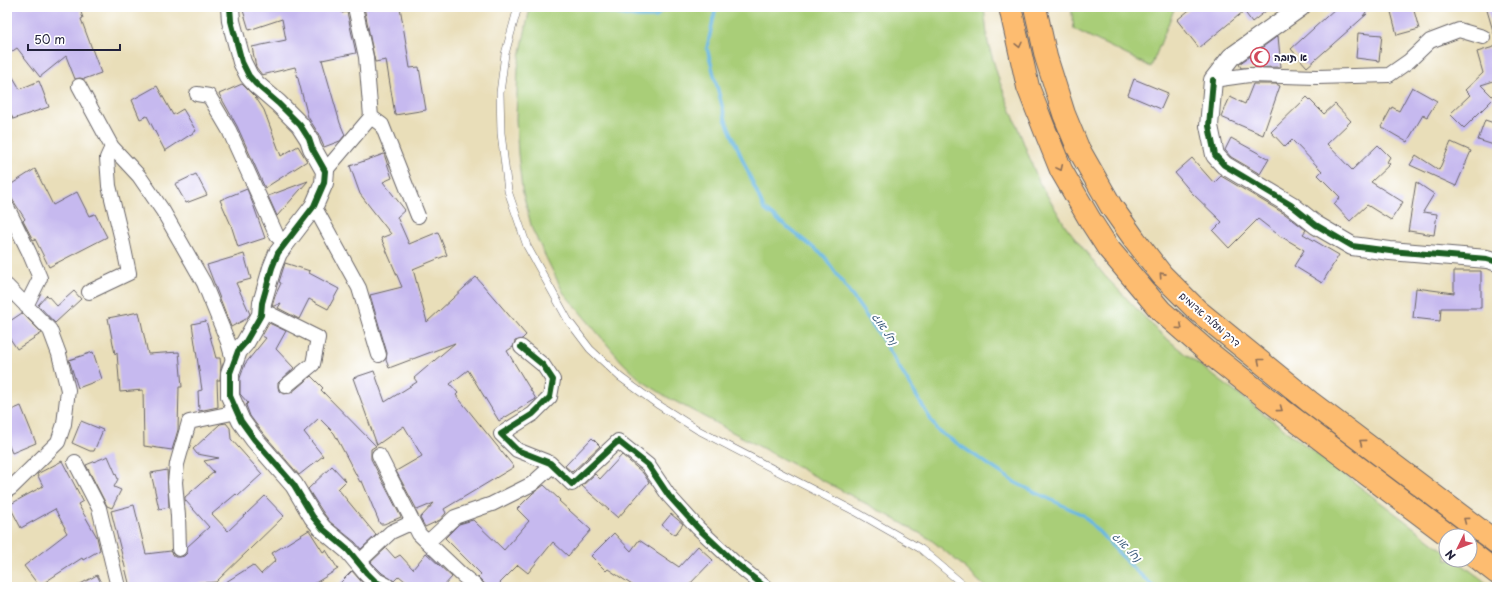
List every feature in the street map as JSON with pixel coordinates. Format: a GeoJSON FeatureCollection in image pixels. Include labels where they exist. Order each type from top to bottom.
{"type":"FeatureCollection","features":[{"type":"Feature","properties":{"kind":"highway"},"geometry":{"type":"LineString","coordinates":[[1010,7],[1028,87],[1061,170],[1108,248],[1161,310],[1208,352],[1274,404],[1438,528]]}},
{"type":"Feature","properties":{"kind":"highway","name":"דרך מעלה אדומים"},"geometry":{"type":"LineString","coordinates":[[1035,7],[1046,58],[1064,114],[1078,148],[1111,206],[1162,276],[1197,310],[1310,402],[1497,543]]}},
{"type":"Feature","properties":{"kind":"highway"},"geometry":{"type":"LineString","coordinates":[[1478,558],[1497,572]]}},
{"type":"Feature","properties":{"kind":"street"},"geometry":{"type":"LineString","coordinates":[[230,7],[231,21],[240,55],[249,76],[300,125],[309,139],[312,148],[325,171],[324,183],[314,206],[278,253],[272,268],[261,315],[245,343],[238,351],[230,373],[230,396],[241,421],[254,439],[294,485],[313,517],[323,529],[338,541],[359,562],[367,574],[376,582],[386,587]]}},
{"type":"Feature","properties":{"kind":"street"},"geometry":{"type":"LineString","coordinates":[[325,171],[371,117],[366,57],[355,7]]}},
{"type":"Feature","properties":{"kind":"street"},"geometry":{"type":"LineString","coordinates":[[1301,7],[1231,57],[1213,80],[1209,126],[1215,155],[1224,165],[1291,205],[1316,225],[1352,246],[1390,251],[1487,259],[1497,262]]}},
{"type":"Feature","properties":{"kind":"street"},"geometry":{"type":"LineString","coordinates":[[1213,80],[1249,75],[1317,77],[1389,75],[1408,61],[1430,41],[1459,30],[1483,37]]}},
{"type":"Feature","properties":{"kind":"street"},"geometry":{"type":"LineString","coordinates":[[79,86],[112,147],[139,176],[159,205],[204,283],[228,342],[234,363]]}},
{"type":"Feature","properties":{"kind":"street"},"geometry":{"type":"LineString","coordinates":[[197,94],[209,96],[229,130],[277,236],[285,243]]}},
{"type":"Feature","properties":{"kind":"street"},"geometry":{"type":"LineString","coordinates":[[371,117],[382,125],[418,216]]}},
{"type":"Feature","properties":{"kind":"street"},"geometry":{"type":"LineString","coordinates":[[89,292],[129,273],[124,244],[108,186],[107,158],[112,147]]}},
{"type":"Feature","properties":{"kind":"street"},"geometry":{"type":"LineString","coordinates":[[314,206],[359,288],[379,355]]}},
{"type":"Feature","properties":{"kind":"street"},"geometry":{"type":"LineString","coordinates":[[7,208],[30,252],[40,278],[26,306]]}},
{"type":"Feature","properties":{"kind":"street"},"geometry":{"type":"LineString","coordinates":[[7,286],[50,330],[59,354],[68,390],[64,424],[58,442],[11,488],[7,490]]}},
{"type":"Feature","properties":{"kind":"street"},"geometry":{"type":"LineString","coordinates":[[262,310],[318,338],[312,364],[286,386]]}},
{"type":"Feature","properties":{"kind":"street"},"geometry":{"type":"LineString","coordinates":[[521,347],[543,365],[553,380],[550,397],[533,414],[501,434],[517,450],[552,466],[572,484],[618,441],[648,465],[669,496],[698,528],[734,562],[765,587]]}},
{"type":"Feature","properties":{"kind":"street"},"geometry":{"type":"LineString","coordinates":[[179,549],[175,482],[177,464],[189,422],[237,412]]}},
{"type":"Feature","properties":{"kind":"street"},"geometry":{"type":"LineString","coordinates":[[379,455],[419,534],[462,575],[477,587]]}},
{"type":"Feature","properties":{"kind":"street"},"geometry":{"type":"LineString","coordinates":[[75,462],[99,508],[118,587]]}},
{"type":"Feature","properties":{"kind":"street"},"geometry":{"type":"LineString","coordinates":[[428,542],[455,517],[492,504],[532,484],[552,466]]}},
{"type":"Feature","properties":{"kind":"street"},"geometry":{"type":"LineString","coordinates":[[359,562],[391,532],[413,522]]}},
{"type":"Feature","properties":{"kind":"lane"},"geometry":{"type":"LineString","coordinates":[[518,7],[505,54],[500,93],[501,133],[508,191],[527,246],[568,320],[590,349],[620,377],[657,404],[698,430],[858,513],[921,549],[966,587]]}},
{"type":"Feature","properties":{"kind":"green space"},"geometry":{"type":"Polygon","coordinates":[[[530,7],[984,7],[988,43],[999,80],[1039,182],[1065,225],[1104,275],[1157,330],[1185,354],[1438,546],[1438,568],[1467,568],[1492,587],[985,587],[962,565],[930,539],[667,397],[642,381],[622,362],[563,292],[532,229],[522,189],[518,154],[516,119],[518,67],[530,7]]]}},
{"type":"Feature","properties":{"kind":"green space"},"geometry":{"type":"Polygon","coordinates":[[[1071,7],[1175,7],[1151,67],[1074,29],[1071,7]]]}},
{"type":"Feature","properties":{"kind":"building"},"geometry":{"type":"Polygon","coordinates":[[[7,7],[79,7],[83,18],[81,19],[101,73],[84,79],[75,79],[66,56],[40,77],[17,48],[7,55],[7,7]]]}},
{"type":"Feature","properties":{"kind":"building"},"geometry":{"type":"Polygon","coordinates":[[[242,7],[341,7],[342,13],[347,12],[356,53],[322,60],[340,123],[345,135],[340,141],[324,147],[318,133],[308,117],[295,67],[262,75],[256,67],[252,47],[286,40],[282,19],[249,30],[242,7]]]}},
{"type":"Feature","properties":{"kind":"building"},"geometry":{"type":"Polygon","coordinates":[[[364,7],[400,7],[410,68],[419,67],[426,110],[395,115],[386,60],[375,62],[364,7]]]}},
{"type":"Feature","properties":{"kind":"building"},"geometry":{"type":"Polygon","coordinates":[[[1193,7],[1271,7],[1252,22],[1244,11],[1199,48],[1177,20],[1193,7]]]}},
{"type":"Feature","properties":{"kind":"building"},"geometry":{"type":"Polygon","coordinates":[[[1337,7],[1370,7],[1363,16],[1367,14],[1307,67],[1291,49],[1337,7]]]}},
{"type":"Feature","properties":{"kind":"building"},"geometry":{"type":"Polygon","coordinates":[[[1413,7],[1419,29],[1397,35],[1390,8],[1413,7]]]}},
{"type":"Feature","properties":{"kind":"building"},"geometry":{"type":"Polygon","coordinates":[[[1486,7],[1497,7],[1497,34],[1494,34],[1486,7]]]}},
{"type":"Feature","properties":{"kind":"building"},"geometry":{"type":"Polygon","coordinates":[[[1358,33],[1382,35],[1379,61],[1356,58],[1358,33]]]}},
{"type":"Feature","properties":{"kind":"building","name":"א תובה"},"geometry":{"type":"Polygon","coordinates":[[[1278,36],[1281,67],[1241,68],[1239,64],[1278,36]]]}},
{"type":"Feature","properties":{"kind":"building"},"geometry":{"type":"Polygon","coordinates":[[[1497,46],[1497,80],[1481,85],[1494,98],[1464,128],[1450,114],[1470,95],[1465,90],[1483,73],[1477,52],[1497,46]]]}},
{"type":"Feature","properties":{"kind":"building"},"geometry":{"type":"Polygon","coordinates":[[[7,67],[20,89],[39,81],[49,107],[13,119],[7,106],[7,67]]]}},
{"type":"Feature","properties":{"kind":"building"},"geometry":{"type":"Polygon","coordinates":[[[1134,79],[1168,93],[1161,109],[1128,95],[1134,79]]]}},
{"type":"Feature","properties":{"kind":"building"},"geometry":{"type":"Polygon","coordinates":[[[242,84],[256,98],[264,110],[281,156],[298,146],[307,161],[265,188],[237,126],[219,94],[242,84]]]}},
{"type":"Feature","properties":{"kind":"building"},"geometry":{"type":"Polygon","coordinates":[[[1253,84],[1276,84],[1280,86],[1263,135],[1221,117],[1230,97],[1245,104],[1253,84]]]}},
{"type":"Feature","properties":{"kind":"building"},"geometry":{"type":"Polygon","coordinates":[[[157,86],[173,115],[183,109],[196,131],[165,151],[147,116],[140,119],[132,100],[157,86]]]}},
{"type":"Feature","properties":{"kind":"building"},"geometry":{"type":"Polygon","coordinates":[[[1412,87],[1437,101],[1427,117],[1423,115],[1407,142],[1381,127],[1392,107],[1399,111],[1412,87]]]}},
{"type":"Feature","properties":{"kind":"building"},"geometry":{"type":"Polygon","coordinates":[[[1307,97],[1324,114],[1335,104],[1351,121],[1327,144],[1352,170],[1378,145],[1390,157],[1387,162],[1390,164],[1371,182],[1403,202],[1391,220],[1367,205],[1350,221],[1334,204],[1340,197],[1318,175],[1322,171],[1292,140],[1285,147],[1271,132],[1307,97]]]}},
{"type":"Feature","properties":{"kind":"building"},"geometry":{"type":"Polygon","coordinates":[[[1485,120],[1497,124],[1497,146],[1478,140],[1485,120]]]}},
{"type":"Feature","properties":{"kind":"building"},"geometry":{"type":"Polygon","coordinates":[[[1231,138],[1269,159],[1260,174],[1231,157],[1225,150],[1231,138]]]}},
{"type":"Feature","properties":{"kind":"building"},"geometry":{"type":"Polygon","coordinates":[[[1451,142],[1471,151],[1456,186],[1410,165],[1416,155],[1439,170],[1451,142]]]}},
{"type":"Feature","properties":{"kind":"building"},"geometry":{"type":"Polygon","coordinates":[[[384,154],[392,178],[383,182],[405,210],[397,217],[409,244],[438,232],[447,255],[413,269],[427,322],[476,277],[526,335],[522,339],[515,341],[513,347],[507,351],[536,399],[499,421],[468,370],[450,384],[458,393],[456,395],[514,467],[444,509],[446,513],[440,520],[425,527],[420,518],[434,503],[417,510],[396,471],[422,456],[404,426],[377,445],[353,378],[374,371],[385,402],[417,382],[414,378],[455,343],[389,368],[386,360],[387,353],[370,295],[402,287],[381,238],[391,234],[360,194],[350,166],[384,154]]]}},
{"type":"Feature","properties":{"kind":"building"},"geometry":{"type":"Polygon","coordinates":[[[1192,158],[1214,183],[1221,176],[1285,214],[1306,230],[1303,234],[1339,255],[1322,283],[1294,266],[1304,250],[1281,237],[1258,219],[1229,248],[1213,231],[1222,222],[1191,192],[1175,173],[1192,158]]]}},
{"type":"Feature","properties":{"kind":"building"},"geometry":{"type":"Polygon","coordinates":[[[35,169],[53,205],[77,192],[89,216],[95,214],[107,237],[49,267],[35,239],[33,240],[23,221],[25,219],[7,191],[7,187],[35,169]]]}},
{"type":"Feature","properties":{"kind":"building"},"geometry":{"type":"Polygon","coordinates":[[[196,174],[207,195],[186,203],[175,184],[196,174]]]}},
{"type":"Feature","properties":{"kind":"building"},"geometry":{"type":"Polygon","coordinates":[[[308,181],[277,216],[268,196],[308,181]]]}},
{"type":"Feature","properties":{"kind":"building"},"geometry":{"type":"Polygon","coordinates":[[[1416,182],[1434,194],[1423,212],[1437,214],[1434,235],[1408,232],[1416,182]]]}},
{"type":"Feature","properties":{"kind":"building"},"geometry":{"type":"Polygon","coordinates":[[[247,189],[265,238],[238,247],[231,225],[220,200],[247,189]]]}},
{"type":"Feature","properties":{"kind":"building"},"geometry":{"type":"Polygon","coordinates":[[[244,254],[251,279],[236,283],[250,314],[246,319],[231,327],[207,265],[244,254]]]}},
{"type":"Feature","properties":{"kind":"building"},"geometry":{"type":"Polygon","coordinates":[[[285,263],[310,271],[309,273],[339,289],[328,309],[309,299],[299,319],[278,308],[281,303],[272,306],[281,283],[279,282],[285,263]]]}},
{"type":"Feature","properties":{"kind":"building"},"geometry":{"type":"Polygon","coordinates":[[[1454,271],[1481,271],[1481,308],[1441,308],[1440,321],[1413,318],[1416,288],[1454,293],[1454,271]]]}},
{"type":"Feature","properties":{"kind":"building"},"geometry":{"type":"Polygon","coordinates":[[[74,291],[81,299],[55,323],[38,305],[47,295],[57,306],[74,291]]]}},
{"type":"Feature","properties":{"kind":"building"},"geometry":{"type":"Polygon","coordinates":[[[139,312],[148,354],[179,352],[182,387],[179,387],[178,430],[172,450],[144,446],[143,390],[120,392],[117,353],[115,354],[108,318],[139,312]]]}},
{"type":"Feature","properties":{"kind":"building"},"geometry":{"type":"Polygon","coordinates":[[[22,313],[42,333],[17,349],[7,334],[7,323],[22,313]]]}},
{"type":"Feature","properties":{"kind":"building"},"geometry":{"type":"Polygon","coordinates":[[[206,321],[216,358],[220,358],[220,380],[217,380],[218,407],[199,411],[198,391],[202,390],[192,324],[206,321]]]}},
{"type":"Feature","properties":{"kind":"building"},"geometry":{"type":"Polygon","coordinates":[[[269,323],[286,331],[276,349],[294,368],[278,383],[279,391],[283,394],[291,393],[311,376],[323,388],[321,390],[376,446],[371,449],[371,459],[401,517],[384,524],[380,524],[362,481],[360,482],[334,433],[319,418],[304,432],[323,456],[299,475],[250,416],[246,405],[248,403],[240,394],[240,378],[245,364],[266,338],[262,336],[269,323]]]}},
{"type":"Feature","properties":{"kind":"building"},"geometry":{"type":"Polygon","coordinates":[[[93,352],[102,379],[78,388],[69,360],[93,352]]]}},
{"type":"Feature","properties":{"kind":"building"},"geometry":{"type":"Polygon","coordinates":[[[21,406],[36,443],[12,453],[7,441],[7,412],[21,406]]]}},
{"type":"Feature","properties":{"kind":"building"},"geometry":{"type":"Polygon","coordinates":[[[81,421],[103,430],[94,451],[90,451],[72,443],[81,421]]]}},
{"type":"Feature","properties":{"kind":"building"},"geometry":{"type":"Polygon","coordinates":[[[226,423],[230,428],[231,439],[262,474],[238,496],[236,494],[212,514],[228,531],[265,496],[284,516],[216,582],[160,587],[130,587],[111,511],[134,505],[146,554],[171,551],[175,557],[184,556],[187,553],[187,547],[209,527],[185,500],[185,497],[214,472],[204,461],[219,458],[197,454],[193,449],[220,424],[226,423]]]}},
{"type":"Feature","properties":{"kind":"building"},"geometry":{"type":"Polygon","coordinates":[[[592,438],[600,446],[572,472],[565,466],[592,438]]]}},
{"type":"Feature","properties":{"kind":"building"},"geometry":{"type":"Polygon","coordinates":[[[622,455],[643,473],[649,482],[618,518],[582,486],[595,474],[600,479],[622,455]]]}},
{"type":"Feature","properties":{"kind":"building"},"geometry":{"type":"Polygon","coordinates":[[[108,456],[118,479],[114,487],[121,490],[112,508],[107,506],[86,465],[108,456]]]}},
{"type":"Feature","properties":{"kind":"building"},"geometry":{"type":"Polygon","coordinates":[[[62,461],[83,501],[78,504],[97,537],[100,550],[83,560],[82,558],[39,586],[24,566],[67,533],[55,509],[21,528],[9,505],[43,486],[37,474],[62,461]]]}},
{"type":"Feature","properties":{"kind":"building"},"geometry":{"type":"Polygon","coordinates":[[[332,466],[346,481],[338,489],[376,535],[361,549],[355,542],[330,522],[308,489],[332,466]]]}},
{"type":"Feature","properties":{"kind":"building"},"geometry":{"type":"Polygon","coordinates":[[[167,470],[169,507],[159,509],[151,473],[167,470]]]}},
{"type":"Feature","properties":{"kind":"building"},"geometry":{"type":"Polygon","coordinates":[[[544,485],[591,530],[568,556],[553,542],[528,573],[518,565],[496,587],[485,587],[485,584],[478,577],[481,574],[445,538],[459,524],[473,520],[504,550],[529,521],[517,509],[533,493],[544,485]]]}},
{"type":"Feature","properties":{"kind":"building"},"geometry":{"type":"Polygon","coordinates":[[[671,514],[683,524],[675,535],[662,525],[671,514]]]}},
{"type":"Feature","properties":{"kind":"building"},"geometry":{"type":"Polygon","coordinates":[[[309,530],[323,552],[326,550],[338,569],[309,587],[218,587],[253,565],[261,574],[276,560],[272,553],[309,530]]]}},
{"type":"Feature","properties":{"kind":"building"},"geometry":{"type":"Polygon","coordinates":[[[614,533],[631,551],[639,540],[679,567],[698,546],[713,560],[687,587],[635,587],[608,569],[606,571],[591,556],[614,533]]]}},
{"type":"Feature","properties":{"kind":"building"},"geometry":{"type":"Polygon","coordinates":[[[386,548],[395,558],[400,555],[413,569],[426,553],[452,577],[443,587],[412,587],[399,576],[394,581],[382,573],[371,562],[386,548]]]}},
{"type":"Feature","properties":{"kind":"building"},"geometry":{"type":"Polygon","coordinates":[[[352,571],[366,587],[336,587],[352,571]]]}},
{"type":"Feature","properties":{"kind":"building"},"geometry":{"type":"Polygon","coordinates":[[[97,575],[103,587],[75,587],[97,575]]]}},
{"type":"Feature","properties":{"kind":"waterway"},"geometry":{"type":"LineString","coordinates":[[581,7],[636,17],[656,17],[664,7]]}},
{"type":"Feature","properties":{"kind":"waterway","name":"נחל אוג"},"geometry":{"type":"LineString","coordinates":[[716,7],[707,48],[726,121],[764,209],[824,256],[881,337],[937,430],[1016,483],[1083,515],[1133,568],[1154,587]]}},
{"type":"Feature","properties":{"kind":"cycle path"},"geometry":{"type":"LineString","coordinates":[[230,7],[231,21],[242,62],[249,76],[300,125],[309,139],[312,148],[325,171],[324,183],[314,206],[278,253],[262,303],[261,315],[245,343],[238,351],[230,373],[230,396],[241,421],[254,439],[294,485],[313,517],[323,529],[348,550],[376,582],[386,587]]}},
{"type":"Feature","properties":{"kind":"cycle path"},"geometry":{"type":"LineString","coordinates":[[1213,80],[1209,126],[1215,155],[1224,165],[1291,205],[1316,225],[1352,246],[1390,251],[1487,259],[1497,262]]}},
{"type":"Feature","properties":{"kind":"cycle path"},"geometry":{"type":"LineString","coordinates":[[521,347],[543,365],[553,380],[550,397],[533,414],[501,434],[517,450],[550,463],[572,484],[618,441],[648,465],[669,496],[698,528],[734,562],[765,587]]}},
{"type":"Feature","properties":{"kind":"place","name":"א תובה"},"geometry":{"type":"Point","coordinates":[1260,57]}}]}
